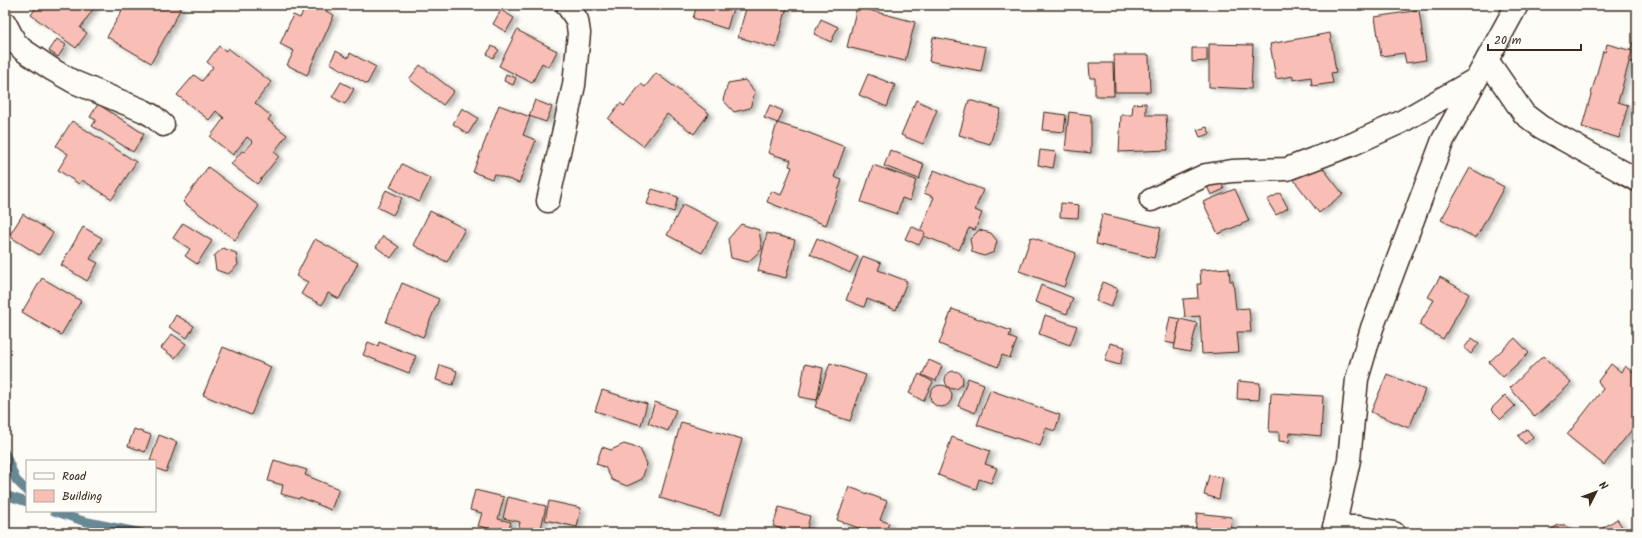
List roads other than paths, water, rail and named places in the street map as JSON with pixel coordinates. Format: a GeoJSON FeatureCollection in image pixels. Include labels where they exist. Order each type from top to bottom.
{"type":"FeatureCollection","features":[{"type":"Feature","properties":{"kind":"street"},"geometry":{"type":"LineString","coordinates":[[548,201],[574,85],[579,33],[577,20],[567,5]]}},
{"type":"Feature","properties":{"kind":"street"},"geometry":{"type":"LineString","coordinates":[[1394,533],[1358,527],[1334,530],[1348,460],[1357,379],[1372,328],[1443,140],[1517,5]]}},
{"type":"Feature","properties":{"kind":"street"},"geometry":{"type":"LineString","coordinates":[[5,23],[16,42],[23,50],[47,66],[74,82],[144,110],[162,125]]}},
{"type":"Feature","properties":{"kind":"street"},"geometry":{"type":"LineString","coordinates":[[1487,60],[1524,114],[1541,127],[1637,180]]}},
{"type":"Feature","properties":{"kind":"street"},"geometry":{"type":"LineString","coordinates":[[1151,200],[1206,175],[1254,170],[1271,170],[1294,166],[1353,144],[1401,122],[1476,79]]}},
{"type":"Feature","properties":{"kind":"waterway"},"geometry":{"type":"LineString","coordinates":[[5,453],[16,480],[26,490]]}},
{"type":"Feature","properties":{"kind":"waterway"},"geometry":{"type":"LineString","coordinates":[[5,495],[26,502]]}},
{"type":"Feature","properties":{"kind":"waterway"},"geometry":{"type":"LineString","coordinates":[[57,512],[83,521],[142,533]]}}]}
